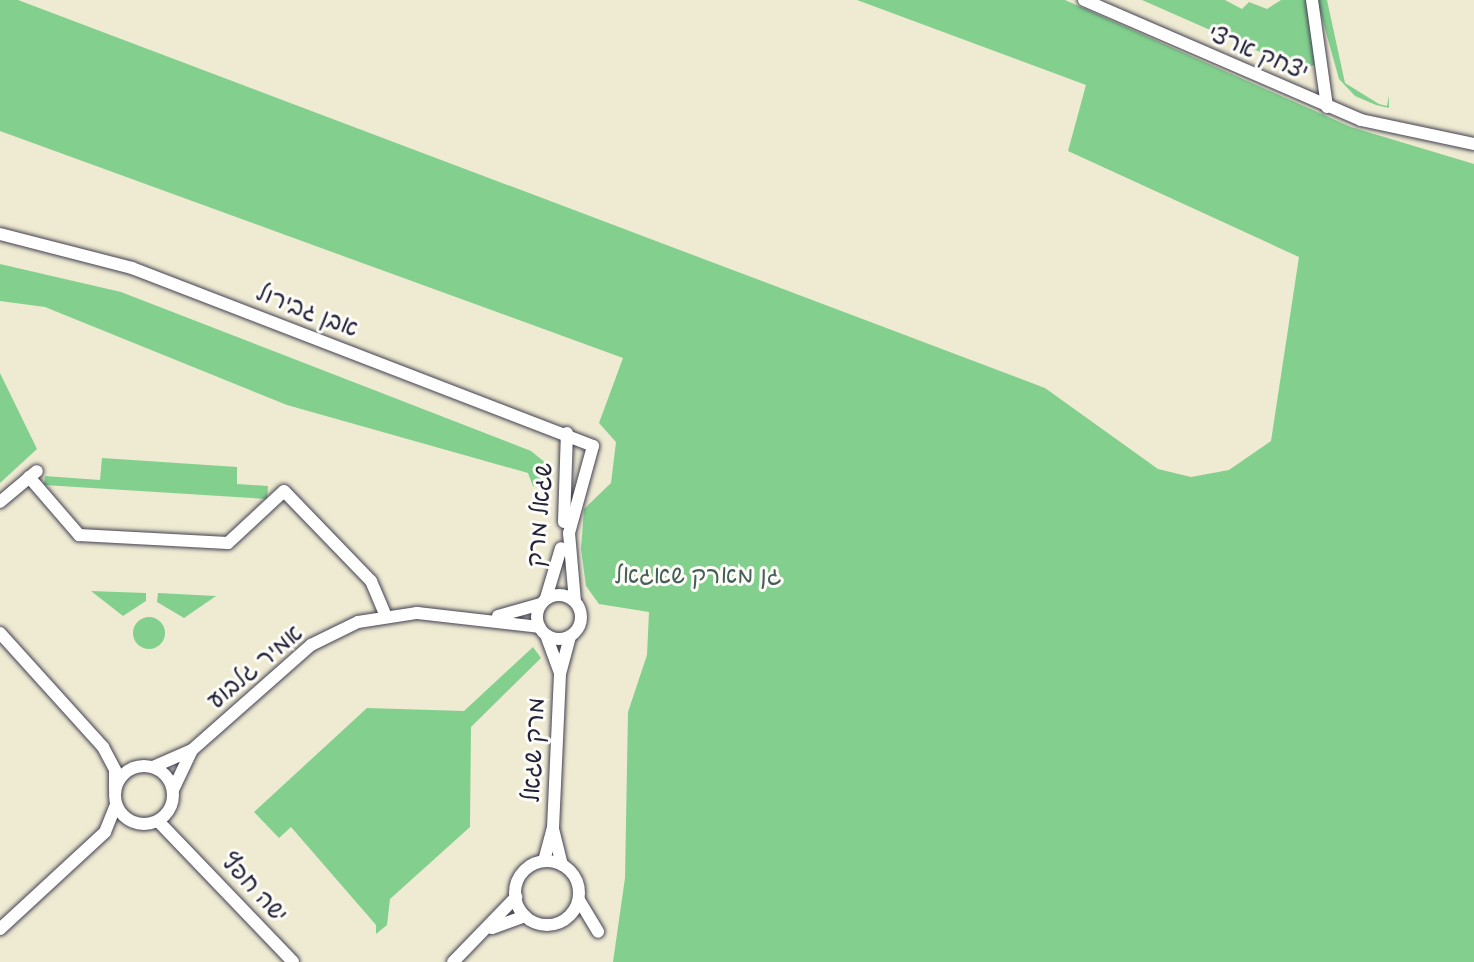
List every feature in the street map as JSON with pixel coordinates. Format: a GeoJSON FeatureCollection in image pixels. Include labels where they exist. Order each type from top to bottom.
{"type":"FeatureCollection","features":[{"type":"Feature","properties":{"kind":"street","name":"יצחק ארצי"},"geometry":{"type":"LineString","coordinates":[[1084,0],[1327,107],[1474,144]]}},
{"type":"Feature","properties":{"kind":"street","name":"יצחק ארצי"},"geometry":{"type":"LineString","coordinates":[[1312,0],[1327,107]]}},
{"type":"Feature","properties":{"kind":"street","name":"אבן גבירול"},"geometry":{"type":"LineString","coordinates":[[0,234],[132,268],[567,433],[593,446]]}},
{"type":"Feature","properties":{"kind":"street","name":"שגאל מרק"},"geometry":{"type":"LineString","coordinates":[[542,631],[544,601],[559,575],[567,433]]}},
{"type":"Feature","properties":{"kind":"street","name":"שגאל מרק"},"geometry":{"type":"LineString","coordinates":[[570,637],[581,624],[575,601],[569,533],[593,446]]}},
{"type":"Feature","properties":{"kind":"street"},"geometry":{"type":"LineString","coordinates":[[0,502],[33,474],[79,535],[228,543],[284,491],[371,581],[385,614]]}},
{"type":"Feature","properties":{"kind":"street"},"geometry":{"type":"LineString","coordinates":[[544,601],[575,601]]}},
{"type":"Feature","properties":{"kind":"street","name":"אמיר גלבוע"},"geometry":{"type":"LineString","coordinates":[[494,617],[544,601]]}},
{"type":"Feature","properties":{"kind":"street","name":"אמיר גלבוע"},"geometry":{"type":"LineString","coordinates":[[148,767],[192,750],[311,645],[385,614],[494,617],[570,637]]}},
{"type":"Feature","properties":{"kind":"street","name":"מרק שגאל"},"geometry":{"type":"LineString","coordinates":[[542,631],[560,674]]}},
{"type":"Feature","properties":{"kind":"street"},"geometry":{"type":"LineString","coordinates":[[0,633],[103,747],[115,770],[116,805],[105,832],[0,929]]}},
{"type":"Feature","properties":{"kind":"street","name":"מרק שגאל"},"geometry":{"type":"LineString","coordinates":[[544,861],[553,828],[560,674],[570,637]]}},
{"type":"Feature","properties":{"kind":"street"},"geometry":{"type":"LineString","coordinates":[[103,747],[148,767],[173,792],[170,809],[158,821],[105,832]]}},
{"type":"Feature","properties":{"kind":"street","name":"אמיר גלבוע"},"geometry":{"type":"LineString","coordinates":[[173,792],[192,750]]}},
{"type":"Feature","properties":{"kind":"street"},"geometry":{"type":"LineString","coordinates":[[115,790],[124,773],[148,767]]}},
{"type":"Feature","properties":{"kind":"street"},"geometry":{"type":"LineString","coordinates":[[116,805],[135,824]]}},
{"type":"Feature","properties":{"kind":"street","name":"ישה חפץ"},"geometry":{"type":"LineString","coordinates":[[170,809],[183,843]]}},
{"type":"Feature","properties":{"kind":"street","name":"ישה חפץ"},"geometry":{"type":"LineString","coordinates":[[158,821],[183,843],[293,962]]}},
{"type":"Feature","properties":{"kind":"street","name":"מרק שגאל"},"geometry":{"type":"LineString","coordinates":[[553,828],[562,865]]}},
{"type":"Feature","properties":{"kind":"street"},"geometry":{"type":"LineString","coordinates":[[453,962],[516,897],[520,876],[544,861],[562,865],[576,880],[579,914],[598,932]]}},
{"type":"Feature","properties":{"kind":"street"},"geometry":{"type":"LineString","coordinates":[[516,897],[525,916],[545,925],[579,914]]}},
{"type":"Feature","properties":{"kind":"street"},"geometry":{"type":"LineString","coordinates":[[485,931],[525,916]]}},
{"type":"Feature","properties":{"kind":"green space","name":"גן מארק שאגאל"},"geometry":{"type":"Polygon","coordinates":[[[0,0],[18,0],[1045,388],[1158,469],[1191,477],[1229,470],[1271,441],[1299,257],[1068,151],[1086,85],[857,0],[1065,0],[1351,127],[1474,164],[1474,962],[613,962],[625,878],[628,712],[647,655],[649,612],[599,604],[586,586],[581,549],[584,509],[611,483],[616,442],[599,423],[623,358],[0,131],[0,0]]]}},
{"type":"Feature","properties":{"kind":"green space"},"geometry":{"type":"Polygon","coordinates":[[[1142,0],[1225,0],[1242,9],[1249,2],[1267,9],[1281,0],[1307,0],[1317,64],[1301,70],[1142,0]]]}},
{"type":"Feature","properties":{"kind":"green space"},"geometry":{"type":"Polygon","coordinates":[[[1317,0],[1327,0],[1345,83],[1379,104],[1387,106],[1389,96],[1389,108],[1355,96],[1339,79],[1317,0]]]}},
{"type":"Feature","properties":{"kind":"green space"},"geometry":{"type":"Polygon","coordinates":[[[0,264],[121,292],[531,451],[547,464],[552,489],[533,486],[528,473],[287,405],[45,307],[0,301],[0,264]]]}},
{"type":"Feature","properties":{"kind":"green space"},"geometry":{"type":"Polygon","coordinates":[[[0,373],[37,449],[0,483],[0,373]]]}},
{"type":"Feature","properties":{"kind":"green space"},"geometry":{"type":"Polygon","coordinates":[[[102,458],[237,467],[237,484],[268,486],[267,499],[44,485],[45,476],[100,480],[102,458]]]}},
{"type":"Feature","properties":{"kind":"green space"},"geometry":{"type":"Polygon","coordinates":[[[91,591],[146,593],[146,601],[123,616],[91,591]]]}},
{"type":"Feature","properties":{"kind":"green space"},"geometry":{"type":"Polygon","coordinates":[[[158,593],[216,596],[184,618],[157,602],[158,593]]]}},
{"type":"Feature","properties":{"kind":"green space"},"geometry":{"type":"Polygon","coordinates":[[[149,617],[160,622],[165,633],[160,644],[149,649],[138,644],[133,633],[138,622],[149,617]]]}},
{"type":"Feature","properties":{"kind":"green space"},"geometry":{"type":"Polygon","coordinates":[[[533,647],[541,658],[471,727],[470,827],[390,899],[387,925],[376,934],[376,925],[291,827],[279,838],[254,812],[367,708],[464,711],[533,647]]]}}]}
